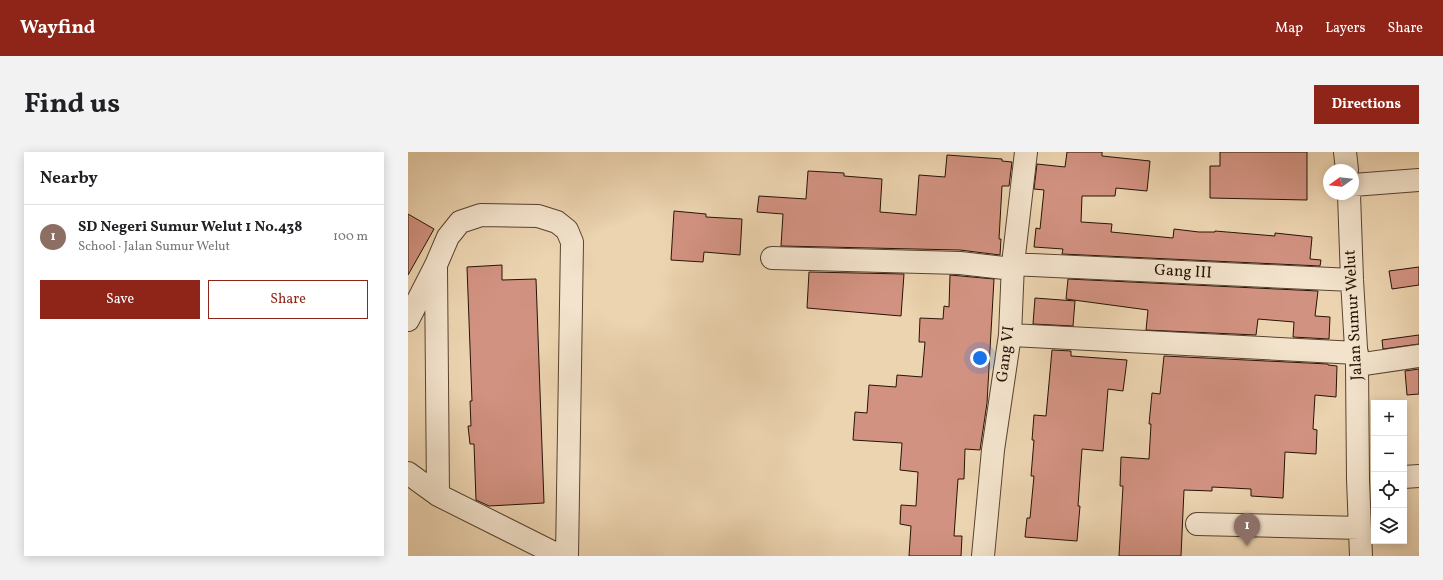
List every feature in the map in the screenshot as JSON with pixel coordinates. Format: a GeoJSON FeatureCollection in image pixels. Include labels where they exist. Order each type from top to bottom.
{"type":"FeatureCollection","features":[{"type":"Feature","properties":{"kind":"street","name":"Gang VI"},"geometry":{"type":"LineString","coordinates":[[983,556],[993,450],[1010,335],[1013,267],[1026,152]]}},
{"type":"Feature","properties":{"kind":"street"},"geometry":{"type":"LineString","coordinates":[[1345,152],[1346,164]]}},
{"type":"Feature","properties":{"kind":"street"},"geometry":{"type":"LineString","coordinates":[[1359,185],[1419,180]]}},
{"type":"Feature","properties":{"kind":"street","name":"Jalan Sumur Welut"},"geometry":{"type":"LineString","coordinates":[[1349,200],[1352,280],[1366,478],[1360,528],[1361,556]]}},
{"type":"Feature","properties":{"kind":"street"},"geometry":{"type":"LineString","coordinates":[[408,320],[436,265],[448,237],[460,222],[481,215],[538,216],[557,222],[567,230],[572,242],[567,556]]}},
{"type":"Feature","properties":{"kind":"street","name":"Gang III"},"geometry":{"type":"LineString","coordinates":[[772,258],[960,263],[1013,267],[1352,280]]}},
{"type":"Feature","properties":{"kind":"street"},"geometry":{"type":"LineString","coordinates":[[436,265],[438,495]]}},
{"type":"Feature","properties":{"kind":"street"},"geometry":{"type":"LineString","coordinates":[[1010,335],[1357,359],[1419,356]]}},
{"type":"Feature","properties":{"kind":"street"},"geometry":{"type":"LineString","coordinates":[[408,473],[438,495],[560,556]]}},
{"type":"Feature","properties":{"kind":"street"},"geometry":{"type":"LineString","coordinates":[[1407,477],[1419,476]]}},
{"type":"Feature","properties":{"kind":"street"},"geometry":{"type":"LineString","coordinates":[[1197,524],[1360,528]]}},
{"type":"Feature","properties":{"kind":"building"},"geometry":{"type":"Polygon","coordinates":[[[1067,152],[1102,152],[1102,156],[1150,161],[1147,191],[1116,188],[1115,196],[1082,196],[1081,222],[1112,224],[1111,232],[1173,238],[1174,229],[1199,232],[1215,231],[1275,236],[1275,233],[1312,237],[1310,259],[1321,260],[1320,266],[1062,254],[1063,249],[1034,247],[1036,228],[1040,229],[1044,190],[1034,189],[1037,164],[1065,167],[1067,152]]]}},
{"type":"Feature","properties":{"kind":"building"},"geometry":{"type":"Polygon","coordinates":[[[1220,152],[1307,152],[1307,200],[1210,198],[1210,166],[1220,166],[1220,152]]]}},
{"type":"Feature","properties":{"kind":"building"},"geometry":{"type":"Polygon","coordinates":[[[947,155],[1002,159],[1002,161],[1012,162],[1009,186],[1002,186],[999,239],[1001,239],[1000,255],[960,250],[781,246],[783,214],[757,212],[759,196],[806,199],[808,171],[844,173],[844,176],[882,179],[880,212],[916,215],[919,175],[945,177],[947,155]]]}},
{"type":"Feature","properties":{"kind":"building"},"geometry":{"type":"Polygon","coordinates":[[[674,211],[706,214],[706,217],[742,219],[740,255],[704,252],[703,262],[671,260],[674,211]]]}},
{"type":"Feature","properties":{"kind":"building"},"geometry":{"type":"Polygon","coordinates":[[[408,214],[434,229],[408,275],[408,214]]]}},
{"type":"Feature","properties":{"kind":"building"},"geometry":{"type":"Polygon","coordinates":[[[502,265],[502,280],[536,279],[544,503],[489,506],[476,500],[474,444],[470,444],[468,426],[471,426],[470,401],[472,401],[467,267],[502,265]]]}},
{"type":"Feature","properties":{"kind":"building"},"geometry":{"type":"Polygon","coordinates":[[[1419,267],[1419,285],[1392,289],[1389,271],[1419,267]]]}},
{"type":"Feature","properties":{"kind":"building"},"geometry":{"type":"Polygon","coordinates":[[[809,272],[904,274],[901,316],[807,308],[809,272]]]}},
{"type":"Feature","properties":{"kind":"building"},"geometry":{"type":"Polygon","coordinates":[[[950,275],[994,279],[987,403],[980,450],[965,449],[964,479],[958,479],[954,536],[962,536],[961,556],[909,556],[911,526],[900,524],[901,505],[916,506],[918,472],[900,470],[902,443],[853,440],[855,412],[867,413],[869,385],[896,387],[897,375],[922,377],[925,342],[919,342],[920,318],[943,319],[944,306],[949,307],[950,275]]]}},
{"type":"Feature","properties":{"kind":"building"},"geometry":{"type":"Polygon","coordinates":[[[1068,279],[1318,291],[1315,316],[1330,317],[1329,339],[1293,337],[1294,322],[1258,319],[1256,335],[1146,330],[1148,310],[1066,299],[1068,279]]]}},
{"type":"Feature","properties":{"kind":"building"},"geometry":{"type":"Polygon","coordinates":[[[1035,298],[1075,301],[1073,326],[1033,324],[1035,298]]]}},
{"type":"Feature","properties":{"kind":"building"},"geometry":{"type":"Polygon","coordinates":[[[1419,335],[1419,344],[1383,349],[1382,340],[1419,335]]]}},
{"type":"Feature","properties":{"kind":"building"},"geometry":{"type":"Polygon","coordinates":[[[1052,350],[1071,351],[1071,356],[1127,360],[1123,391],[1108,389],[1103,451],[1082,449],[1077,541],[1025,537],[1027,518],[1030,518],[1034,476],[1031,476],[1034,440],[1032,440],[1034,415],[1046,416],[1052,350]]]}},
{"type":"Feature","properties":{"kind":"building"},"geometry":{"type":"Polygon","coordinates":[[[1164,356],[1328,364],[1337,366],[1336,397],[1315,395],[1313,429],[1317,430],[1316,454],[1285,452],[1283,498],[1251,496],[1251,489],[1212,487],[1212,491],[1184,490],[1181,556],[1119,556],[1123,486],[1120,486],[1121,457],[1149,459],[1151,424],[1149,424],[1152,393],[1160,394],[1164,356]]]}},
{"type":"Feature","properties":{"kind":"building"},"geometry":{"type":"Polygon","coordinates":[[[1419,369],[1419,394],[1407,395],[1405,371],[1419,369]]]}},
{"type":"Feature","properties":{"kind":"place","name":"SD Negeri Sumur Welut 1 No.438"},"geometry":{"type":"Point","coordinates":[1247,546]}}]}
